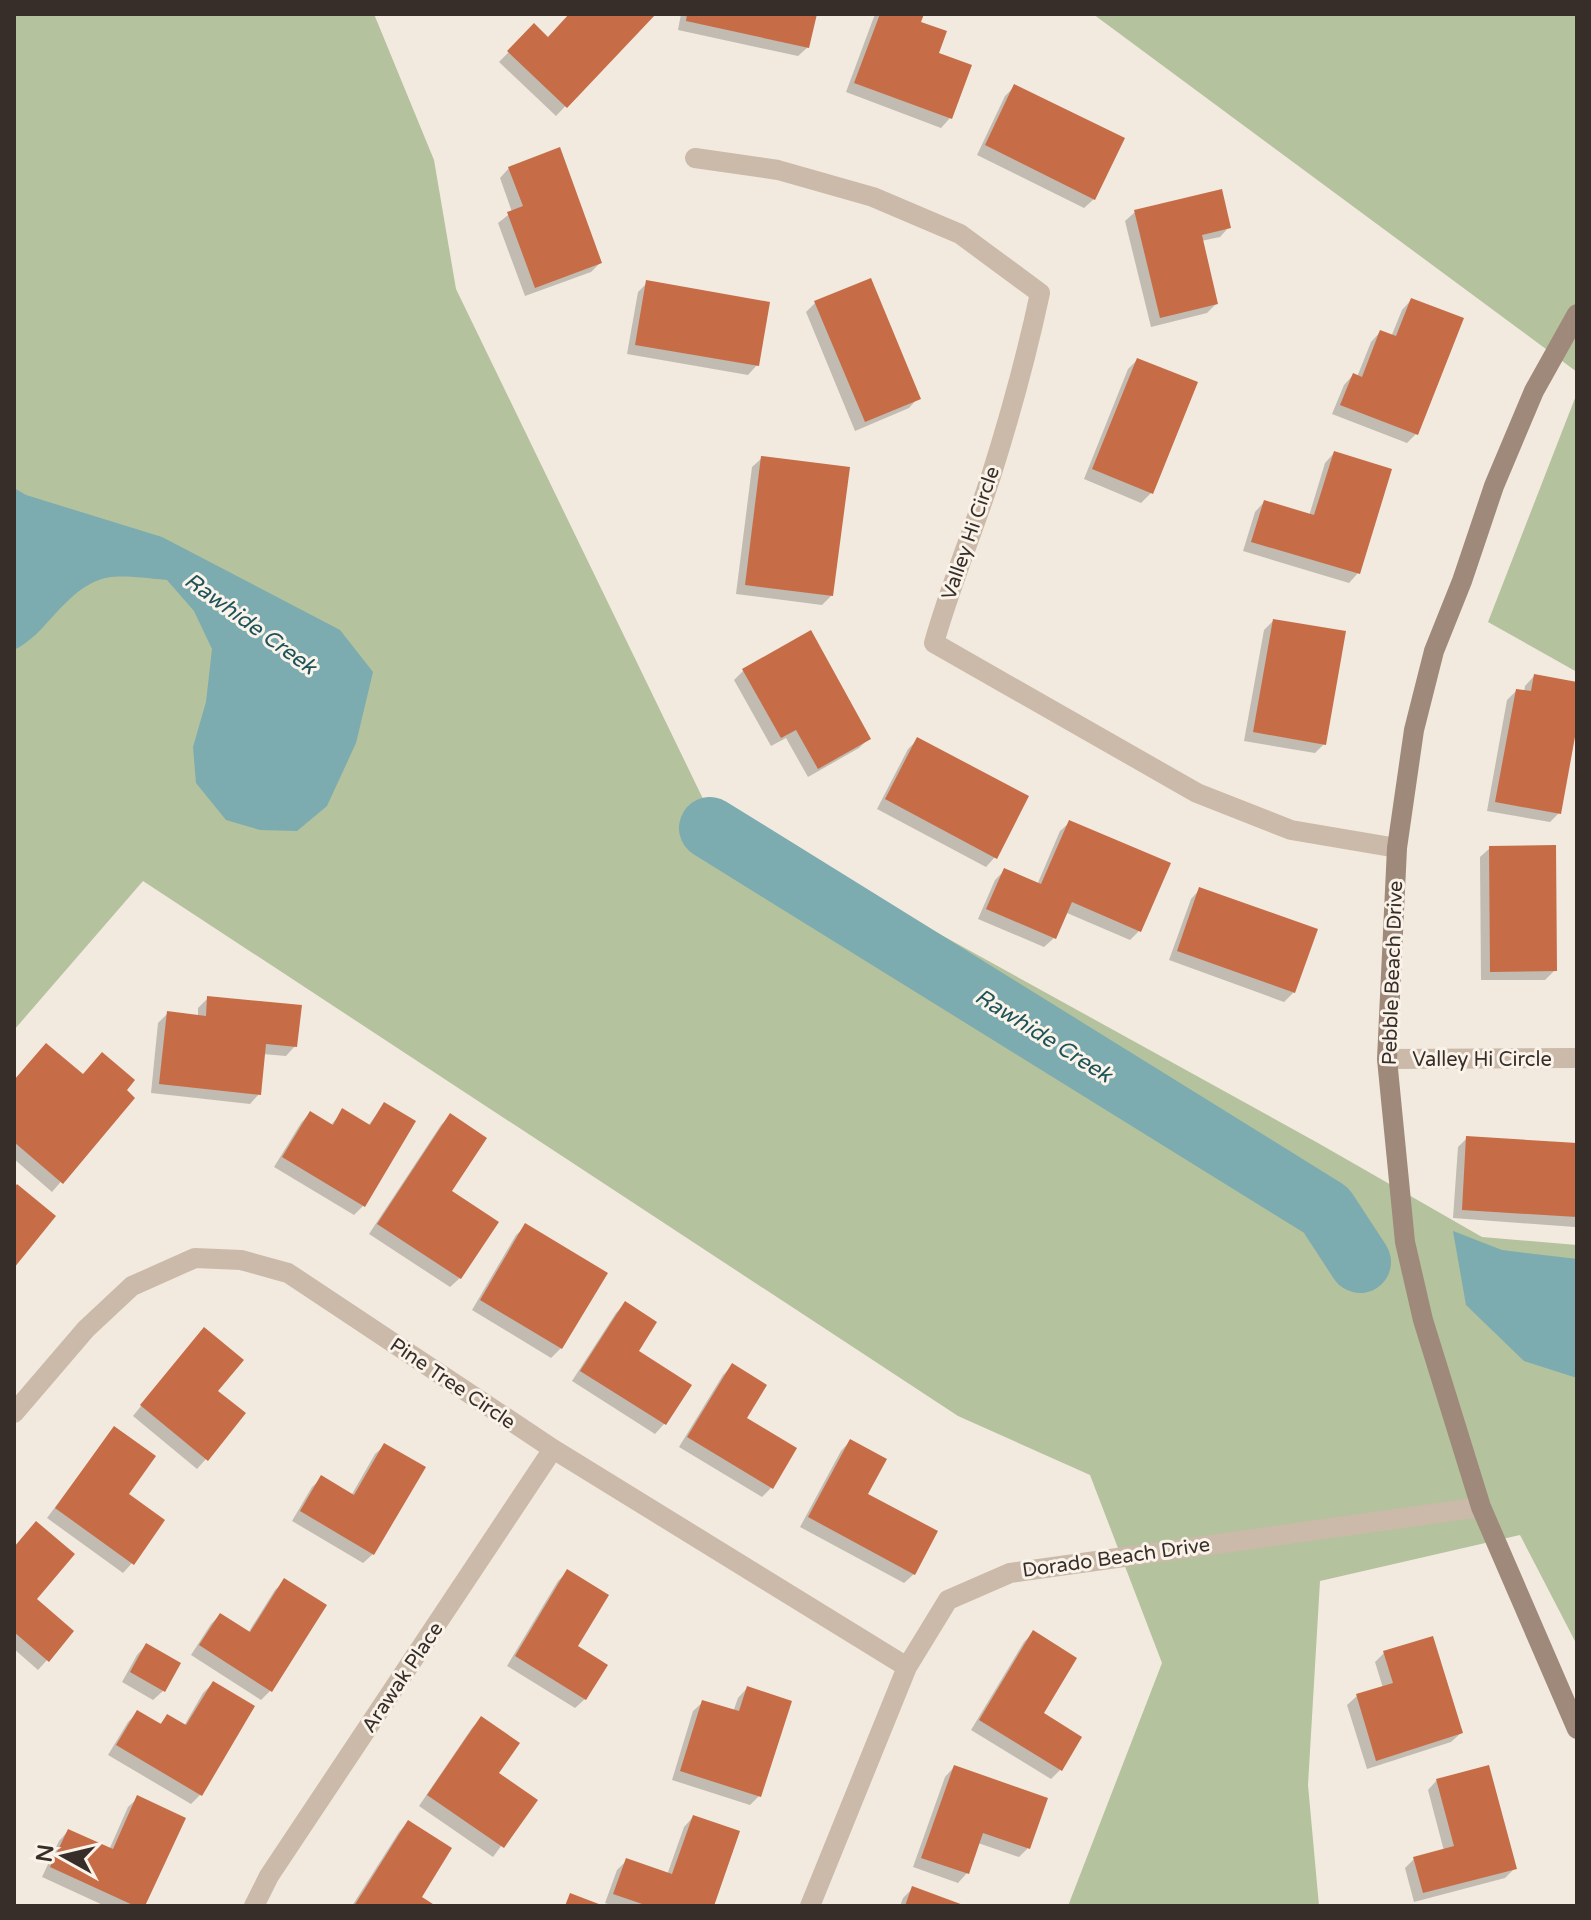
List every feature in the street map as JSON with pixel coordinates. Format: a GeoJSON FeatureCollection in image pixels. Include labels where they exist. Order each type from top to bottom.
{"type":"FeatureCollection","features":[{"type":"Feature","properties":{"kind":"street","name":"Valley Hi Circle"},"geometry":{"type":"LineString","coordinates":[[695,158],[778,170],[873,197],[960,234],[1040,293],[1029,345],[991,477],[951,584],[934,643],[1197,793],[1291,830],[1397,848]]}},
{"type":"Feature","properties":{"kind":"street","name":"Pebble Beach Drive"},"geometry":{"type":"LineString","coordinates":[[1577,314],[1534,391],[1494,486],[1434,651],[1414,730],[1397,848],[1387,1059],[1405,1242],[1423,1320],[1481,1507],[1577,1729]]}},
{"type":"Feature","properties":{"kind":"street","name":"Valley Hi Circle"},"geometry":{"type":"LineString","coordinates":[[1387,1059],[1577,1058]]}},
{"type":"Feature","properties":{"kind":"street","name":"Pine Tree Circle"},"geometry":{"type":"LineString","coordinates":[[14,1413],[86,1329],[132,1286],[195,1258],[241,1260],[288,1273],[553,1449],[907,1667]]}},
{"type":"Feature","properties":{"kind":"street","name":"Arawak Place"},"geometry":{"type":"LineString","coordinates":[[254,1906],[269,1876],[553,1449]]}},
{"type":"Feature","properties":{"kind":"street","name":"Dorado Beach Drive"},"geometry":{"type":"LineString","coordinates":[[810,1906],[907,1667],[948,1600],[1010,1573],[1481,1507]]}},
{"type":"Feature","properties":{"kind":"green space"},"geometry":{"type":"Polygon","coordinates":[[[14,14],[374,14],[434,160],[456,289],[706,805],[1482,1237],[1577,1245],[1577,1645],[1520,1535],[1320,1581],[1308,1785],[1319,1906],[1068,1906],[1162,1663],[1090,1475],[958,1416],[143,881],[14,1030],[14,14]]]}},
{"type":"Feature","properties":{"kind":"green space"},"geometry":{"type":"Polygon","coordinates":[[[1093,14],[1577,14],[1577,372],[1093,14]]]}},
{"type":"Feature","properties":{"kind":"green space"},"geometry":{"type":"Polygon","coordinates":[[[1577,393],[1577,672],[1488,622],[1577,393]]]}},
{"type":"Feature","properties":{"kind":"water"},"geometry":{"type":"Polygon","coordinates":[[[14,488],[26,495],[162,537],[340,630],[373,672],[356,743],[327,806],[297,831],[260,830],[226,820],[196,783],[193,747],[206,702],[212,649],[194,611],[167,580],[118,577],[94,582],[70,599],[36,634],[14,650],[14,488]]]}},
{"type":"Feature","properties":{"kind":"water"},"geometry":{"type":"Polygon","coordinates":[[[1453,1231],[1502,1250],[1577,1259],[1577,1378],[1524,1361],[1466,1305],[1453,1231]]]}},
{"type":"Feature","properties":{"kind":"building"},"geometry":{"type":"Polygon","coordinates":[[[569,14],[656,14],[567,108],[507,51],[534,23],[548,37],[569,14]]]}},
{"type":"Feature","properties":{"kind":"building"},"geometry":{"type":"Polygon","coordinates":[[[687,14],[817,14],[809,48],[686,21],[687,14]]]}},
{"type":"Feature","properties":{"kind":"building"},"geometry":{"type":"Polygon","coordinates":[[[880,14],[924,14],[921,22],[947,31],[939,53],[972,65],[952,119],[854,83],[880,14]]]}},
{"type":"Feature","properties":{"kind":"building"},"geometry":{"type":"Polygon","coordinates":[[[1014,84],[1125,138],[1095,200],[985,145],[1014,84]]]}},
{"type":"Feature","properties":{"kind":"building"},"geometry":{"type":"Polygon","coordinates":[[[560,147],[602,263],[535,288],[507,212],[523,206],[508,167],[560,147]]]}},
{"type":"Feature","properties":{"kind":"building"},"geometry":{"type":"Polygon","coordinates":[[[1222,189],[1231,228],[1202,235],[1218,304],[1160,318],[1134,210],[1222,189]]]}},
{"type":"Feature","properties":{"kind":"building"},"geometry":{"type":"Polygon","coordinates":[[[871,278],[921,399],[865,422],[814,301],[871,278]]]}},
{"type":"Feature","properties":{"kind":"building"},"geometry":{"type":"Polygon","coordinates":[[[646,280],[770,302],[759,366],[635,345],[646,280]]]}},
{"type":"Feature","properties":{"kind":"building"},"geometry":{"type":"Polygon","coordinates":[[[1411,298],[1464,318],[1418,435],[1340,405],[1353,373],[1362,377],[1380,330],[1396,336],[1411,298]]]}},
{"type":"Feature","properties":{"kind":"building"},"geometry":{"type":"Polygon","coordinates":[[[1137,358],[1198,382],[1153,494],[1092,469],[1137,358]]]}},
{"type":"Feature","properties":{"kind":"building"},"geometry":{"type":"Polygon","coordinates":[[[1334,451],[1392,469],[1360,574],[1251,542],[1264,500],[1314,515],[1334,451]]]}},
{"type":"Feature","properties":{"kind":"building"},"geometry":{"type":"Polygon","coordinates":[[[761,456],[850,467],[833,596],[745,585],[761,456]]]}},
{"type":"Feature","properties":{"kind":"building"},"geometry":{"type":"Polygon","coordinates":[[[1273,619],[1346,631],[1326,745],[1253,732],[1273,619]]]}},
{"type":"Feature","properties":{"kind":"building"},"geometry":{"type":"Polygon","coordinates":[[[811,630],[871,739],[818,769],[796,730],[781,738],[742,669],[811,630]]]}},
{"type":"Feature","properties":{"kind":"building"},"geometry":{"type":"Polygon","coordinates":[[[1534,674],[1577,682],[1577,726],[1561,814],[1495,802],[1516,689],[1531,691],[1534,674]]]}},
{"type":"Feature","properties":{"kind":"building"},"geometry":{"type":"Polygon","coordinates":[[[917,737],[1029,796],[997,859],[885,799],[917,737]]]}},
{"type":"Feature","properties":{"kind":"building"},"geometry":{"type":"Polygon","coordinates":[[[1069,820],[1171,863],[1141,932],[1072,902],[1056,939],[986,909],[1004,868],[1041,884],[1069,820]]]}},
{"type":"Feature","properties":{"kind":"building"},"geometry":{"type":"Polygon","coordinates":[[[1556,845],[1557,971],[1490,972],[1489,846],[1556,845]]]}},
{"type":"Feature","properties":{"kind":"building"},"geometry":{"type":"Polygon","coordinates":[[[1199,887],[1318,929],[1295,993],[1177,951],[1199,887]]]}},
{"type":"Feature","properties":{"kind":"building"},"geometry":{"type":"Polygon","coordinates":[[[207,996],[302,1005],[297,1047],[266,1044],[261,1095],[159,1084],[167,1011],[206,1016],[207,996]]]}},
{"type":"Feature","properties":{"kind":"building"},"geometry":{"type":"Polygon","coordinates":[[[46,1043],[83,1074],[102,1052],[135,1080],[127,1090],[135,1098],[63,1184],[14,1142],[14,1080],[46,1043]]]}},
{"type":"Feature","properties":{"kind":"building"},"geometry":{"type":"Polygon","coordinates":[[[384,1102],[416,1121],[365,1207],[282,1157],[310,1111],[333,1125],[342,1108],[370,1125],[384,1102]]]}},
{"type":"Feature","properties":{"kind":"building"},"geometry":{"type":"Polygon","coordinates":[[[450,1113],[487,1138],[452,1191],[499,1222],[461,1279],[377,1224],[450,1113]]]}},
{"type":"Feature","properties":{"kind":"building"},"geometry":{"type":"Polygon","coordinates":[[[1466,1136],[1577,1143],[1577,1217],[1462,1210],[1466,1136]]]}},
{"type":"Feature","properties":{"kind":"building"},"geometry":{"type":"Polygon","coordinates":[[[17,1184],[56,1216],[14,1268],[14,1188],[17,1184]]]}},
{"type":"Feature","properties":{"kind":"building"},"geometry":{"type":"Polygon","coordinates":[[[525,1223],[608,1273],[562,1349],[480,1300],[525,1223]]]}},
{"type":"Feature","properties":{"kind":"building"},"geometry":{"type":"Polygon","coordinates":[[[625,1301],[657,1322],[639,1351],[692,1385],[666,1425],[580,1371],[625,1301]]]}},
{"type":"Feature","properties":{"kind":"building"},"geometry":{"type":"Polygon","coordinates":[[[204,1327],[244,1360],[218,1391],[246,1413],[208,1461],[140,1405],[204,1327]]]}},
{"type":"Feature","properties":{"kind":"building"},"geometry":{"type":"Polygon","coordinates":[[[732,1363],[767,1385],[747,1418],[797,1448],[773,1489],[687,1437],[732,1363]]]}},
{"type":"Feature","properties":{"kind":"building"},"geometry":{"type":"Polygon","coordinates":[[[114,1426],[156,1456],[129,1494],[165,1520],[134,1565],[55,1508],[114,1426]]]}},
{"type":"Feature","properties":{"kind":"building"},"geometry":{"type":"Polygon","coordinates":[[[850,1439],[887,1459],[868,1494],[938,1531],[915,1575],[808,1517],[850,1439]]]}},
{"type":"Feature","properties":{"kind":"building"},"geometry":{"type":"Polygon","coordinates":[[[384,1443],[426,1467],[374,1555],[300,1511],[321,1475],[354,1495],[384,1443]]]}},
{"type":"Feature","properties":{"kind":"building"},"geometry":{"type":"Polygon","coordinates":[[[36,1521],[75,1554],[37,1599],[74,1631],[49,1662],[14,1632],[14,1547],[36,1521]]]}},
{"type":"Feature","properties":{"kind":"building"},"geometry":{"type":"Polygon","coordinates":[[[567,1569],[609,1595],[578,1646],[608,1665],[586,1700],[515,1656],[567,1569]]]}},
{"type":"Feature","properties":{"kind":"building"},"geometry":{"type":"Polygon","coordinates":[[[284,1578],[327,1605],[272,1692],[199,1645],[220,1613],[250,1632],[284,1578]]]}},
{"type":"Feature","properties":{"kind":"building"},"geometry":{"type":"Polygon","coordinates":[[[1033,1630],[1077,1658],[1044,1713],[1082,1737],[1062,1771],[979,1720],[1033,1630]]]}},
{"type":"Feature","properties":{"kind":"building"},"geometry":{"type":"Polygon","coordinates":[[[1433,1636],[1463,1733],[1376,1761],[1356,1694],[1393,1683],[1383,1651],[1433,1636]]]}},
{"type":"Feature","properties":{"kind":"building"},"geometry":{"type":"Polygon","coordinates":[[[146,1643],[181,1663],[165,1692],[130,1672],[146,1643]]]}},
{"type":"Feature","properties":{"kind":"building"},"geometry":{"type":"Polygon","coordinates":[[[213,1681],[255,1706],[202,1796],[116,1745],[137,1710],[161,1724],[167,1714],[186,1725],[213,1681]]]}},
{"type":"Feature","properties":{"kind":"building"},"geometry":{"type":"Polygon","coordinates":[[[747,1686],[792,1701],[761,1797],[680,1771],[702,1700],[739,1711],[747,1686]]]}},
{"type":"Feature","properties":{"kind":"building"},"geometry":{"type":"Polygon","coordinates":[[[481,1716],[520,1743],[499,1773],[538,1800],[504,1848],[427,1795],[481,1716]]]}},
{"type":"Feature","properties":{"kind":"building"},"geometry":{"type":"Polygon","coordinates":[[[954,1765],[1048,1798],[1030,1849],[983,1833],[969,1874],[921,1858],[954,1765]]]}},
{"type":"Feature","properties":{"kind":"building"},"geometry":{"type":"Polygon","coordinates":[[[1489,1765],[1517,1869],[1423,1893],[1413,1857],[1454,1846],[1436,1779],[1489,1765]]]}},
{"type":"Feature","properties":{"kind":"building"},"geometry":{"type":"Polygon","coordinates":[[[137,1795],[186,1818],[145,1906],[135,1906],[50,1867],[68,1829],[113,1849],[137,1795]]]}},
{"type":"Feature","properties":{"kind":"building"},"geometry":{"type":"Polygon","coordinates":[[[693,1815],[740,1831],[714,1906],[648,1906],[613,1894],[626,1858],[672,1874],[693,1815]]]}},
{"type":"Feature","properties":{"kind":"building"},"geometry":{"type":"Polygon","coordinates":[[[408,1820],[452,1848],[422,1897],[436,1906],[354,1906],[408,1820]]]}},
{"type":"Feature","properties":{"kind":"building"},"geometry":{"type":"Polygon","coordinates":[[[912,1886],[966,1906],[905,1906],[912,1886]]]}},
{"type":"Feature","properties":{"kind":"building"},"geometry":{"type":"Polygon","coordinates":[[[570,1893],[604,1906],[565,1906],[570,1893]]]}},
{"type":"Feature","properties":{"kind":"waterway","name":"Rawhide Creek"},"geometry":{"type":"LineString","coordinates":[[710,828],[1326,1210],[1360,1262]]}}]}
